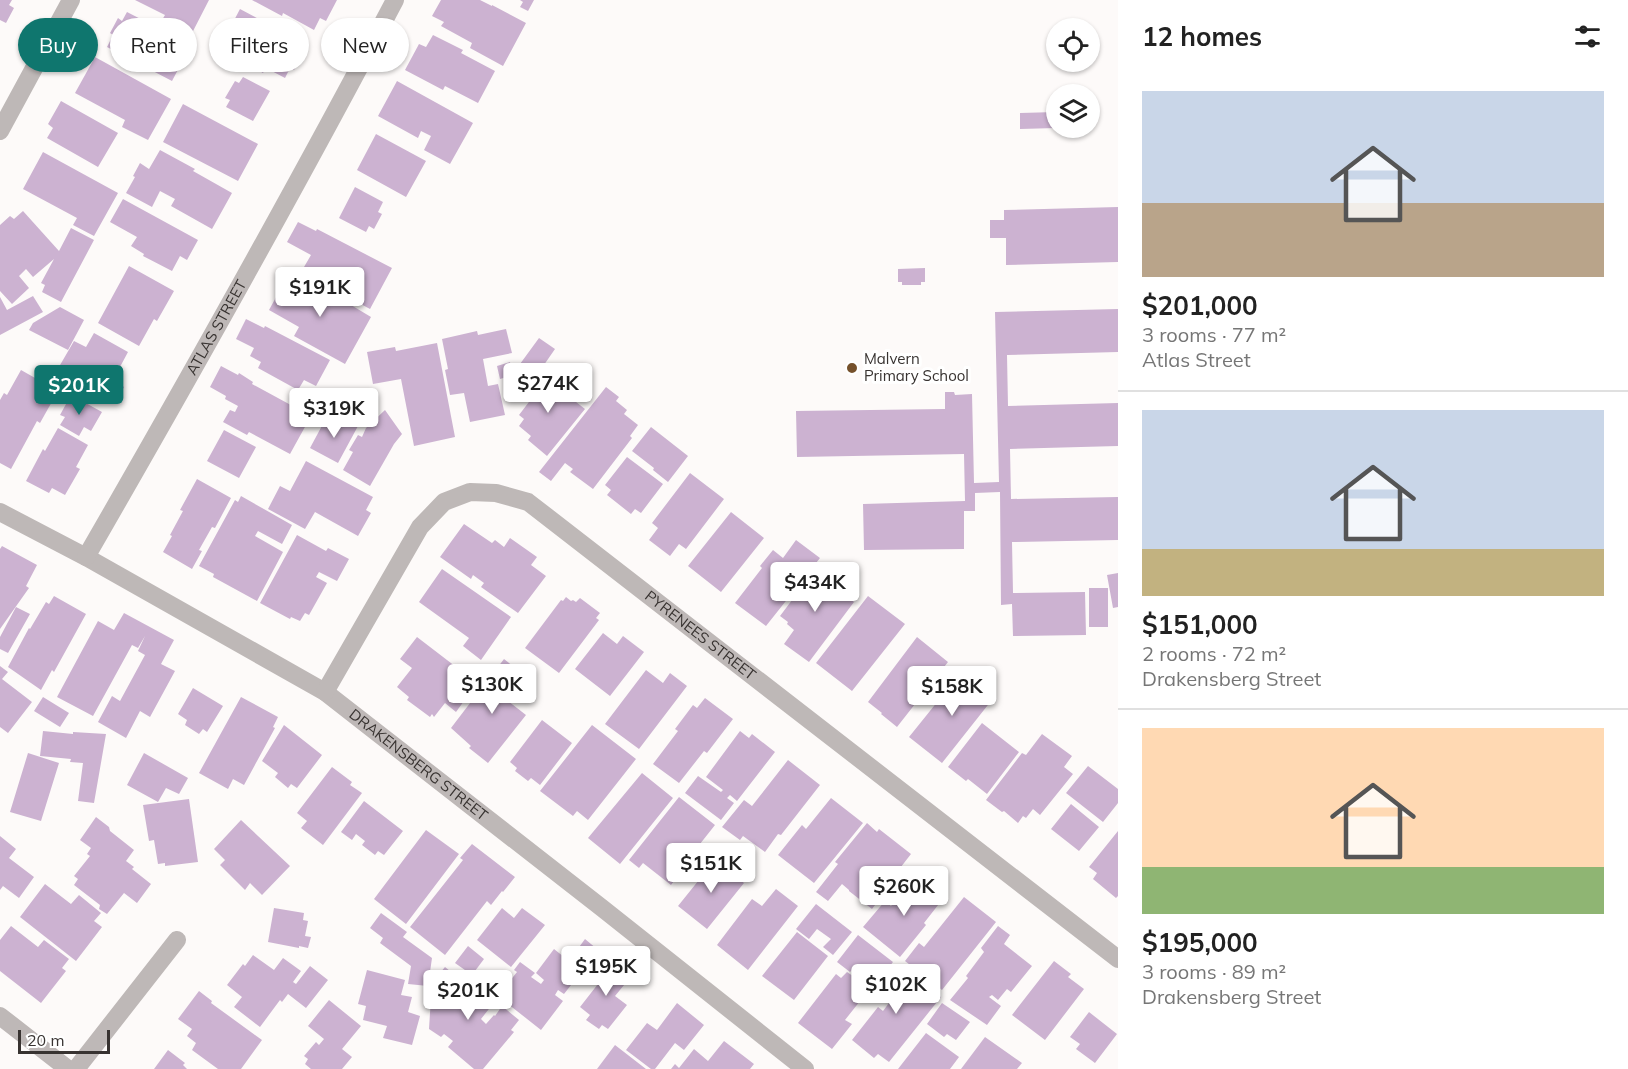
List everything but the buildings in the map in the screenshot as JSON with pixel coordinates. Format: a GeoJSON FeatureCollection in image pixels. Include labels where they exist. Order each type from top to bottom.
{"type":"FeatureCollection","features":[{"type":"Feature","properties":{"kind":"street"},"geometry":{"type":"LineString","coordinates":[[0,132],[70,0]]}},
{"type":"Feature","properties":{"kind":"street","name":"ATLAS STREET"},"geometry":{"type":"LineString","coordinates":[[86,557],[210,340],[332,120],[395,0]]}},
{"type":"Feature","properties":{"kind":"street","name":"PYRENEES STREET"},"geometry":{"type":"LineString","coordinates":[[325,692],[420,527],[444,502],[470,492],[496,493],[528,502],[1118,959]]}},
{"type":"Feature","properties":{"kind":"street","name":"DRAKENSBERG STREET"},"geometry":{"type":"LineString","coordinates":[[0,512],[86,557],[325,692],[805,1069]]}},
{"type":"Feature","properties":{"kind":"street"},"geometry":{"type":"LineString","coordinates":[[76,1069],[177,940]]}},
{"type":"Feature","properties":{"kind":"street"},"geometry":{"type":"LineString","coordinates":[[0,1016],[68,1069]]}},
{"type":"Feature","properties":{"kind":"place","name":"Malvern Primary School"},"geometry":{"type":"Point","coordinates":[852,368]}}]}
